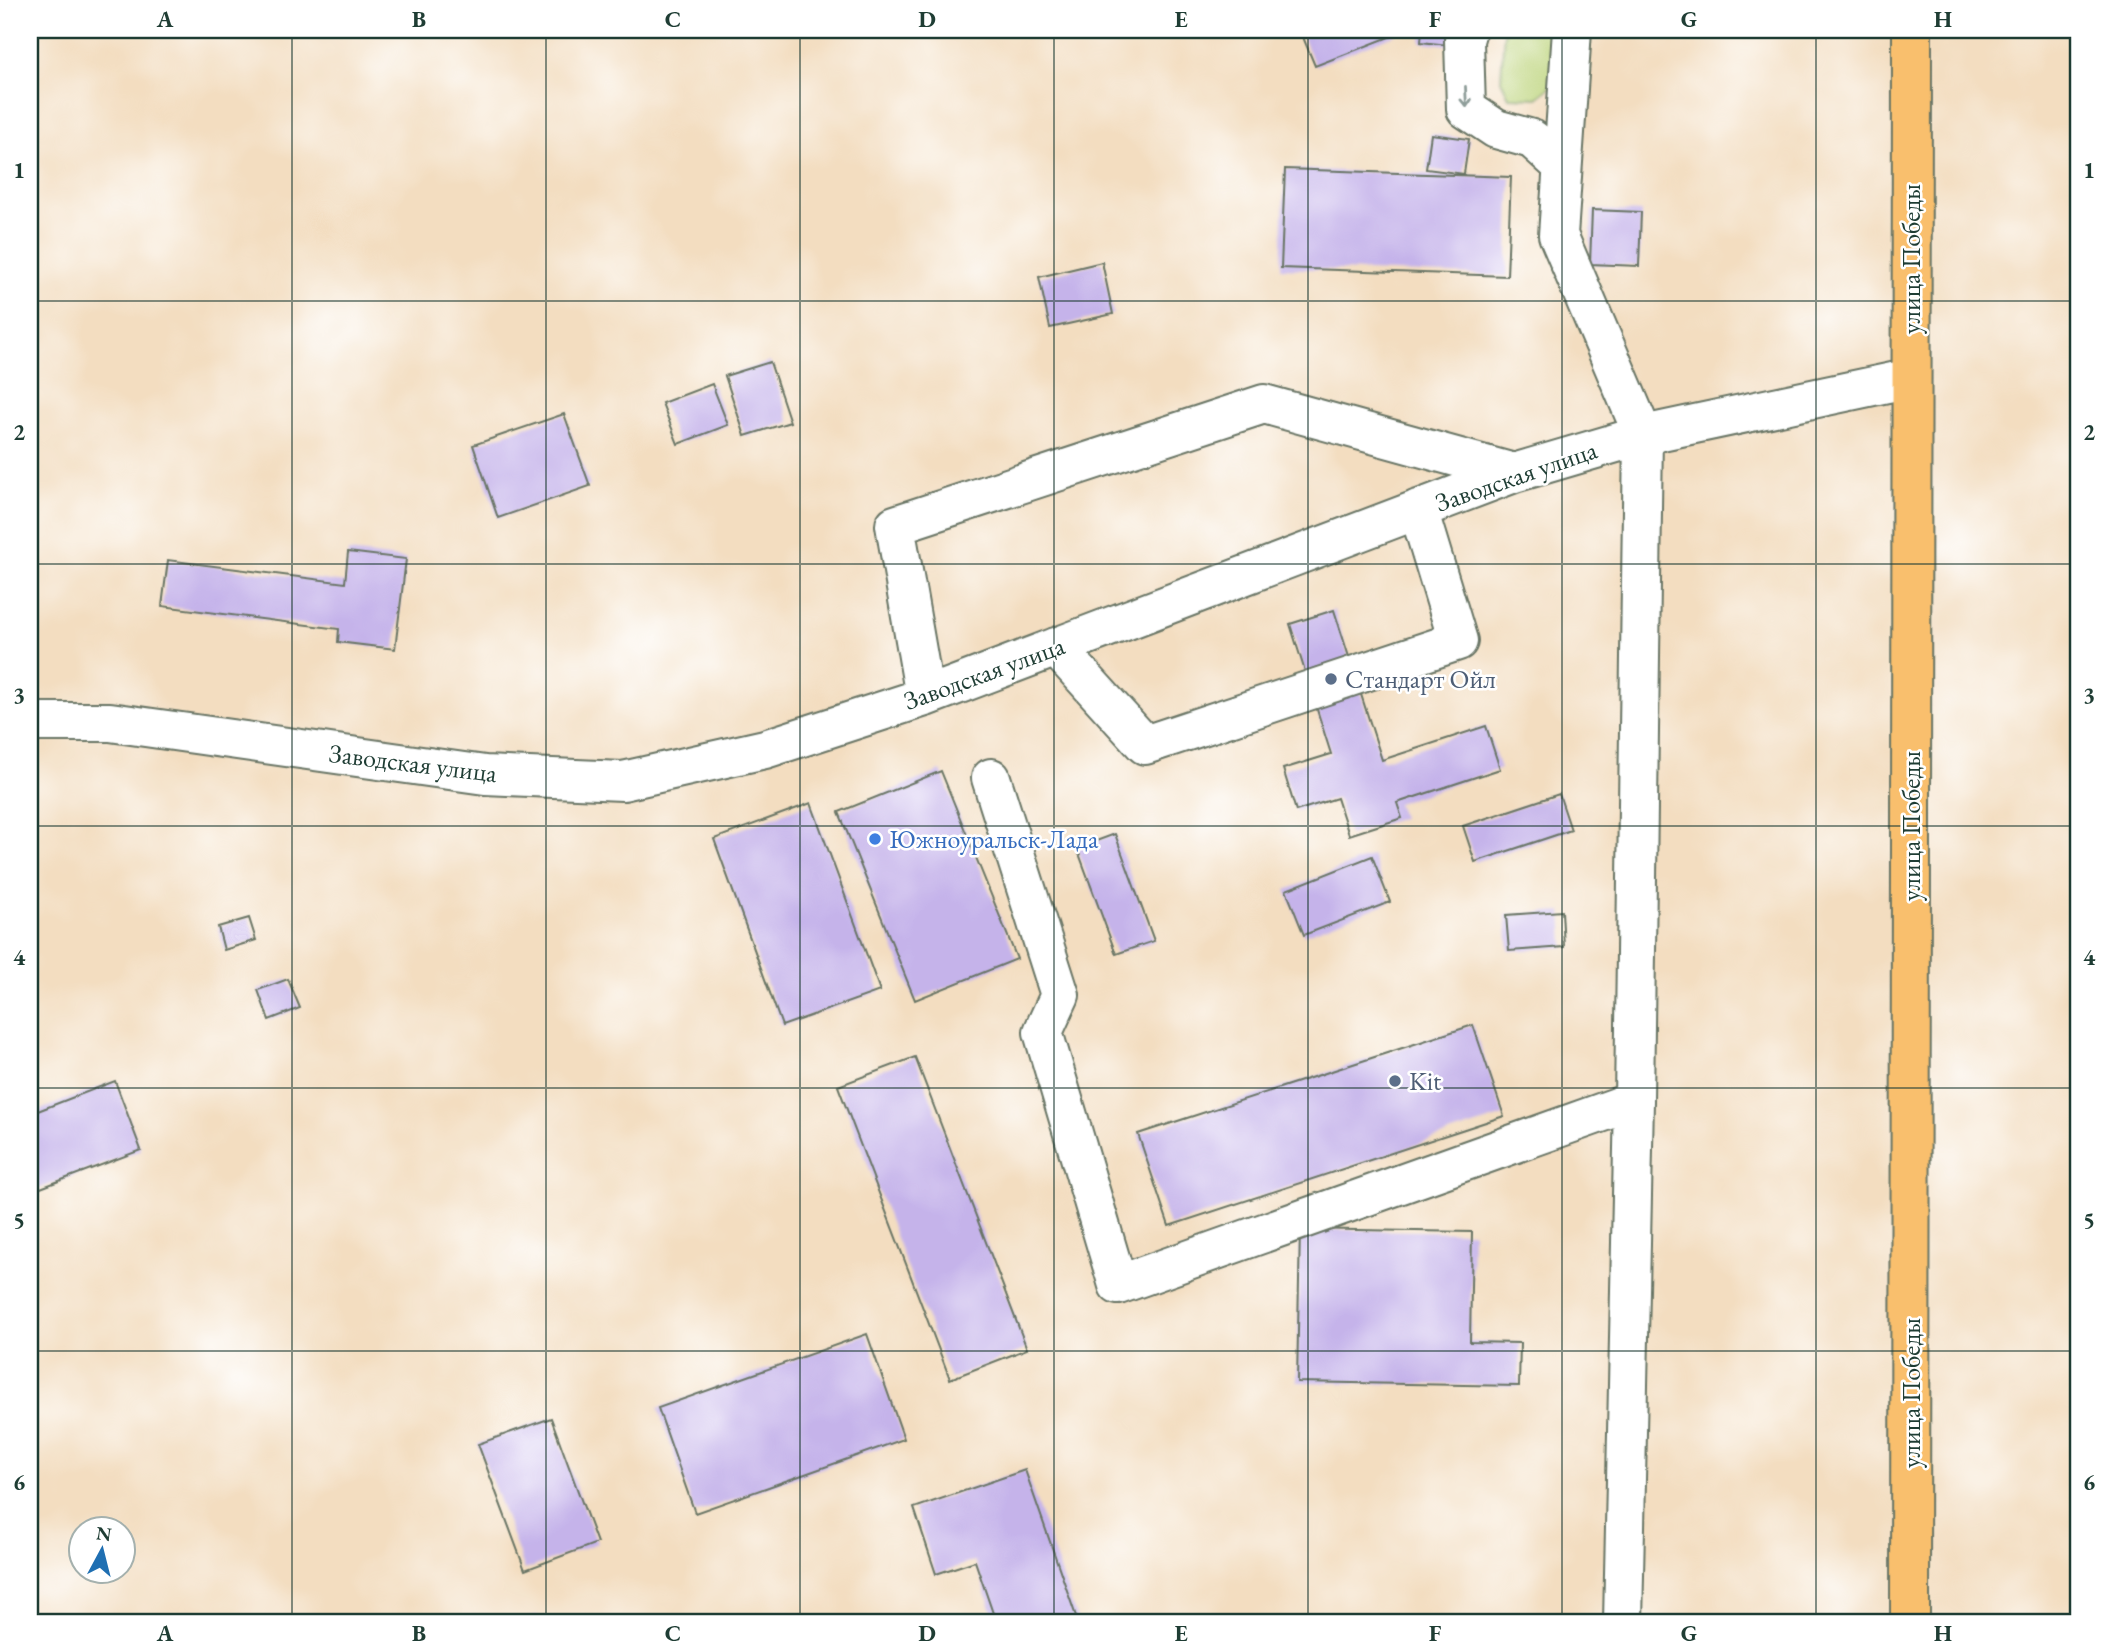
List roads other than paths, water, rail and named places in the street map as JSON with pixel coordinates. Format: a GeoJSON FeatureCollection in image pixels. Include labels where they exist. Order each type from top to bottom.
{"type":"FeatureCollection","features":[{"type":"Feature","properties":{"kind":"highway","name":"улица Победы"},"geometry":{"type":"LineString","coordinates":[[1910,1622],[1912,30]]}},
{"type":"Feature","properties":{"kind":"street"},"geometry":{"type":"LineString","coordinates":[[1467,30],[1464,40],[1466,109],[1496,129],[1532,139],[1562,166]]}},
{"type":"Feature","properties":{"kind":"street"},"geometry":{"type":"LineString","coordinates":[[1572,30],[1558,235],[1643,435],[1634,1101],[1623,1622]]}},
{"type":"Feature","properties":{"kind":"street","name":"Заводская улица"},"geometry":{"type":"LineString","coordinates":[[30,722],[110,722],[485,775],[623,781],[765,749],[925,697],[1514,473],[1643,435],[1911,378]]}},
{"type":"Feature","properties":{"kind":"street"},"geometry":{"type":"LineString","coordinates":[[925,697],[895,525],[1264,404],[1514,473]]}},
{"type":"Feature","properties":{"kind":"street"},"geometry":{"type":"LineString","coordinates":[[1056,647],[1145,745],[1458,641],[1418,509]]}},
{"type":"Feature","properties":{"kind":"street"},"geometry":{"type":"LineString","coordinates":[[991,778],[1060,995],[1043,1032],[1118,1285],[1634,1101]]}},
{"type":"Feature","properties":{"kind":"place","name":"Стандарт Ойл"},"geometry":{"type":"Point","coordinates":[1331,679]}},
{"type":"Feature","properties":{"kind":"place","name":"Южноуральск-Лада"},"geometry":{"type":"Point","coordinates":[875,839]}},
{"type":"Feature","properties":{"kind":"place","name":"Kit"},"geometry":{"type":"Point","coordinates":[1395,1081]}}]}
